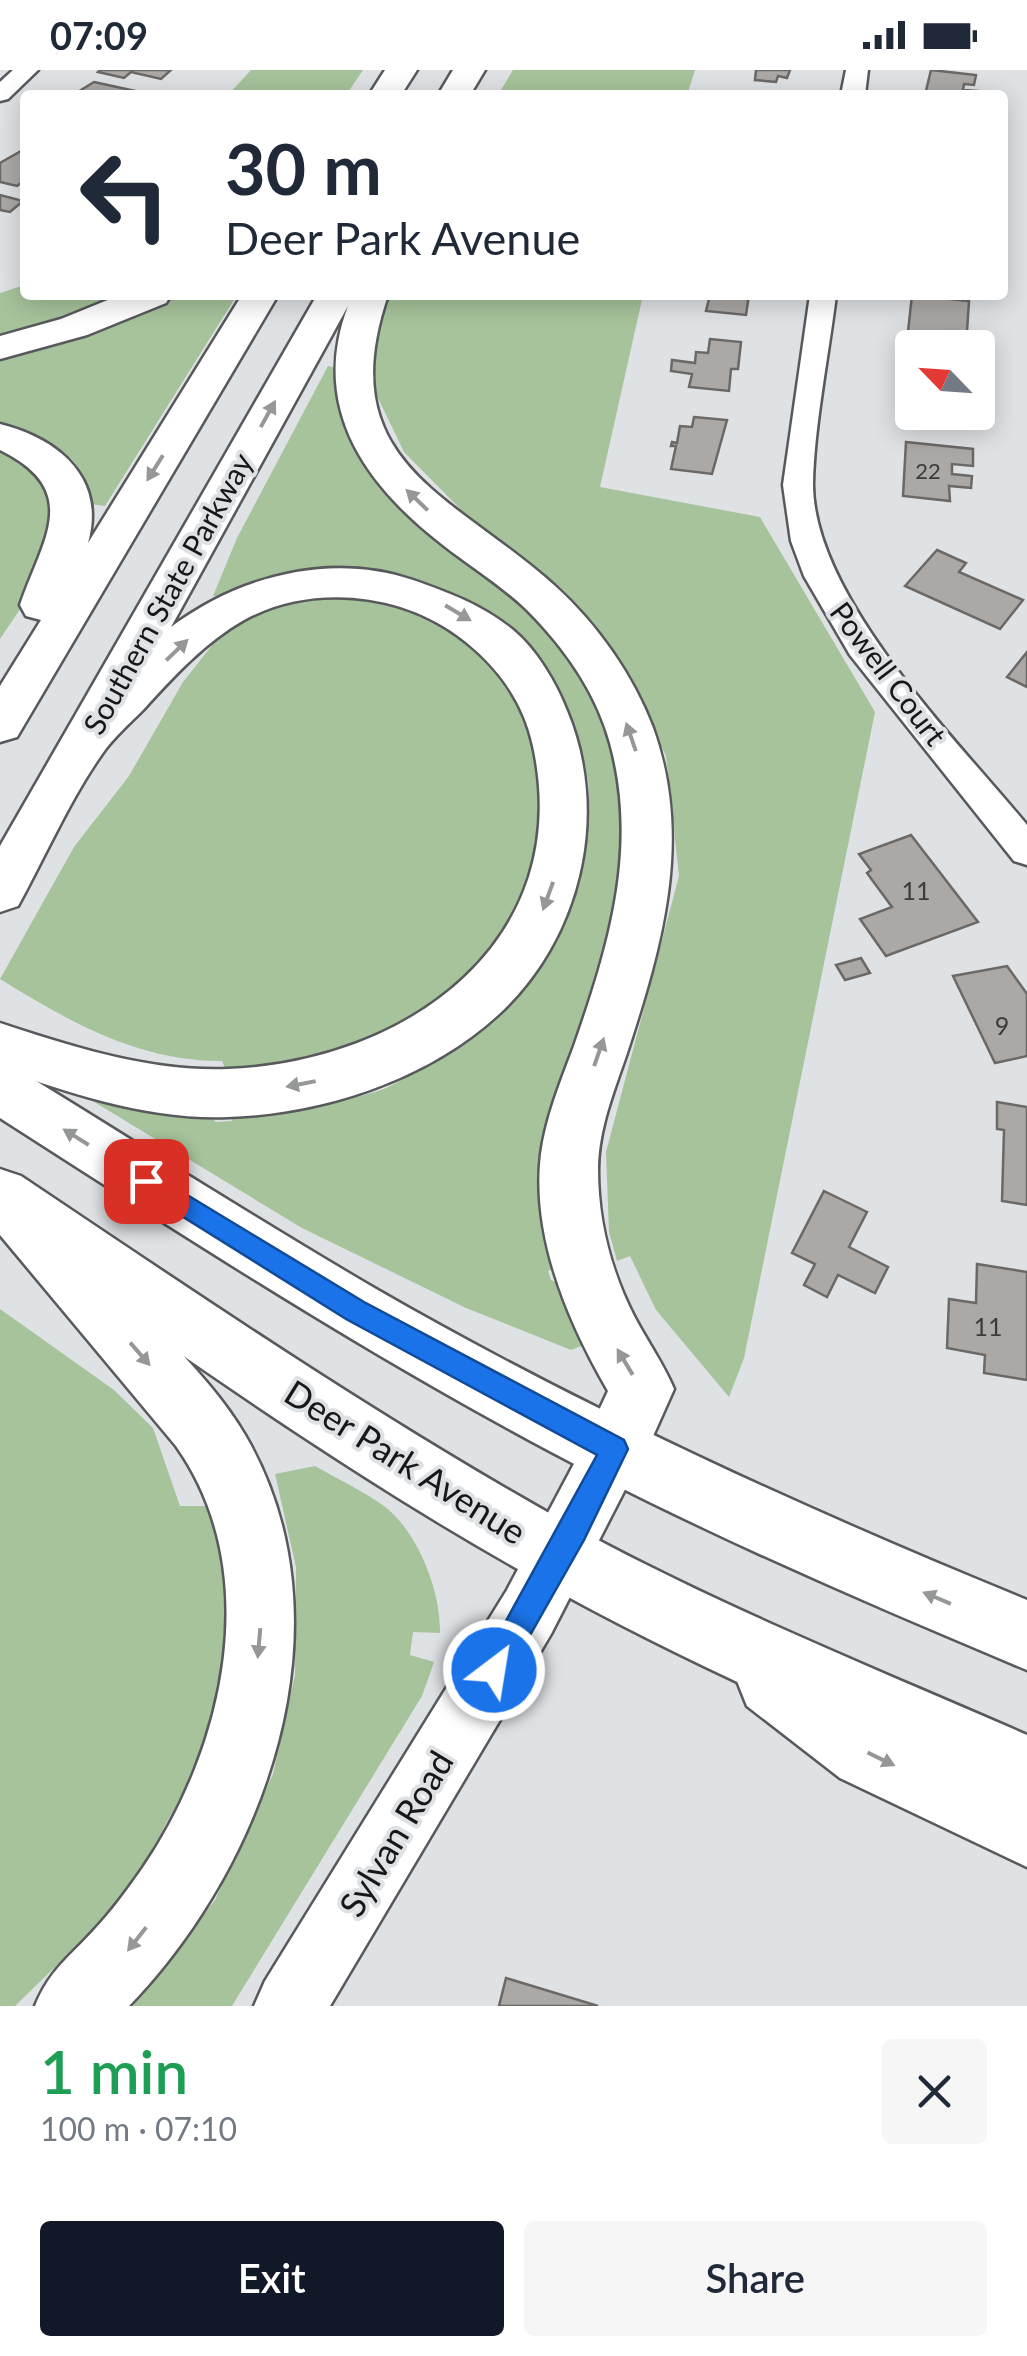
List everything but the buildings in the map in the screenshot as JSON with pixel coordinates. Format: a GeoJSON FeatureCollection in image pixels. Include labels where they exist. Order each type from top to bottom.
{"type":"FeatureCollection","features":[{"type":"Feature","properties":{"kind":"main road"},"geometry":{"type":"LineString","coordinates":[[0,348],[87,322],[141,300]]}},
{"type":"Feature","properties":{"kind":"main road"},"geometry":{"type":"LineString","coordinates":[[9,710],[257,300]]}},
{"type":"Feature","properties":{"kind":"main road","name":"Southern State Parkway"},"geometry":{"type":"LineString","coordinates":[[0,892],[332,300]]}},
{"type":"Feature","properties":{"kind":"main road"},"geometry":{"type":"LineString","coordinates":[[368,300],[355,331],[350,366],[354,400],[371,442],[432,514],[514,576],[565,622],[620,708],[643,776],[651,842],[645,898],[632,957],[583,1101],[568,1167],[570,1202],[586,1270],[619,1354],[642,1388],[614,1449]]}},
{"type":"Feature","properties":{"kind":"main road"},"geometry":{"type":"LineString","coordinates":[[0,436],[48,460],[64,478],[72,500],[68,541],[51,574],[9,710]]}},
{"type":"Feature","properties":{"kind":"main road"},"geometry":{"type":"LineString","coordinates":[[31,1088],[99,1078],[180,1091],[256,1092],[335,1077],[411,1046],[476,1002],[524,946],[553,884],[566,804],[565,777],[554,730],[518,663],[486,632],[450,607],[381,586],[300,587],[247,601],[225,612],[186,641],[84,743]]}},
{"type":"Feature","properties":{"kind":"main road"},"geometry":{"type":"LineString","coordinates":[[0,1046],[31,1088],[355,1310],[614,1449],[909,1586],[1027,1635]]}},
{"type":"Feature","properties":{"kind":"main road"},"geometry":{"type":"LineString","coordinates":[[4,1198],[177,1397],[226,1464],[246,1512],[261,1590],[256,1684],[243,1738],[203,1839],[172,1894],[131,1947],[74,2006]]}},
{"type":"Feature","properties":{"kind":"main road","name":"Deer Park Avenue"},"geometry":{"type":"LineString","coordinates":[[4,1198],[242,1359],[560,1556],[718,1639],[866,1752],[1027,1830]]}},
{"type":"Feature","properties":{"kind":"main road"},"geometry":{"type":"LineString","coordinates":[[718,1639],[1027,1772]]}},
{"type":"Feature","properties":{"kind":"street"},"geometry":{"type":"LineString","coordinates":[[0,94],[27,70]]}},
{"type":"Feature","properties":{"kind":"street","name":"Powell Court"},"geometry":{"type":"LineString","coordinates":[[823,300],[798,485],[808,541],[820,576],[862,647],[1027,850]]}},
{"type":"Feature","properties":{"kind":"street","name":"Sylvan Road"},"geometry":{"type":"LineString","coordinates":[[290,2006],[560,1556],[614,1449]]}},
{"type":"Feature","properties":{"kind":"green space"},"geometry":{"type":"Polygon","coordinates":[[[251,70],[363,70],[349,90],[233,90],[251,70]]]}},
{"type":"Feature","properties":{"kind":"green space"},"geometry":{"type":"Polygon","coordinates":[[[513,70],[695,70],[689,90],[501,90],[513,70]]]}},
{"type":"Feature","properties":{"kind":"green space"},"geometry":{"type":"Polygon","coordinates":[[[20,287],[20,300],[114,300],[54,324],[0,339],[0,293],[20,287]]]}},
{"type":"Feature","properties":{"kind":"green space"},"geometry":{"type":"Polygon","coordinates":[[[170,300],[234,300],[105,506],[91,504],[84,476],[67,455],[35,435],[0,424],[0,360],[148,311],[170,300]]]}},
{"type":"Feature","properties":{"kind":"green space"},"geometry":{"type":"Polygon","coordinates":[[[384,300],[642,300],[600,487],[760,517],[875,712],[744,1358],[729,1397],[656,1310],[630,1256],[617,1261],[609,1232],[606,1152],[679,876],[666,756],[618,656],[568,599],[489,538],[404,452],[376,394],[371,342],[384,300]]]}},
{"type":"Feature","properties":{"kind":"green space"},"geometry":{"type":"Polygon","coordinates":[[[328,366],[342,369],[347,401],[484,566],[583,662],[635,810],[560,1265],[548,1271],[551,1280],[566,1287],[589,1343],[571,1350],[466,1308],[302,1228],[86,1097],[138,1104],[199,1105],[216,1122],[232,1121],[227,1108],[327,1102],[384,1089],[472,1028],[500,1001],[547,940],[579,870],[587,832],[589,793],[580,747],[543,675],[518,642],[487,615],[433,585],[379,573],[313,575],[213,596],[237,538],[328,366]]]}},
{"type":"Feature","properties":{"kind":"green space"},"geometry":{"type":"Polygon","coordinates":[[[0,451],[15,455],[49,479],[57,554],[0,639],[0,451]]]}},
{"type":"Feature","properties":{"kind":"green space"},"geometry":{"type":"Polygon","coordinates":[[[351,596],[415,609],[452,625],[481,647],[504,673],[522,704],[542,773],[542,845],[529,897],[486,959],[431,1012],[377,1042],[304,1070],[229,1077],[222,1061],[161,1054],[105,1036],[0,979],[74,847],[129,776],[183,682],[221,634],[280,603],[351,596]]]}},
{"type":"Feature","properties":{"kind":"green space"},"geometry":{"type":"Polygon","coordinates":[[[0,1309],[114,1390],[153,1428],[180,1506],[212,1506],[237,1609],[202,1757],[126,1898],[15,2006],[0,2006],[0,1309]]]}},
{"type":"Feature","properties":{"kind":"green space"},"geometry":{"type":"Polygon","coordinates":[[[315,1466],[384,1506],[417,1547],[432,1581],[440,1633],[413,1632],[410,1655],[434,1662],[422,1696],[232,2006],[133,2006],[215,1900],[273,1774],[295,1675],[296,1567],[275,1474],[315,1466]]]}},
{"type":"Feature","properties":{"kind":"route"},"geometry":{"type":"LineString","coordinates":[[146,1181],[355,1310],[614,1449],[574,1530],[494,1670]]}}]}
